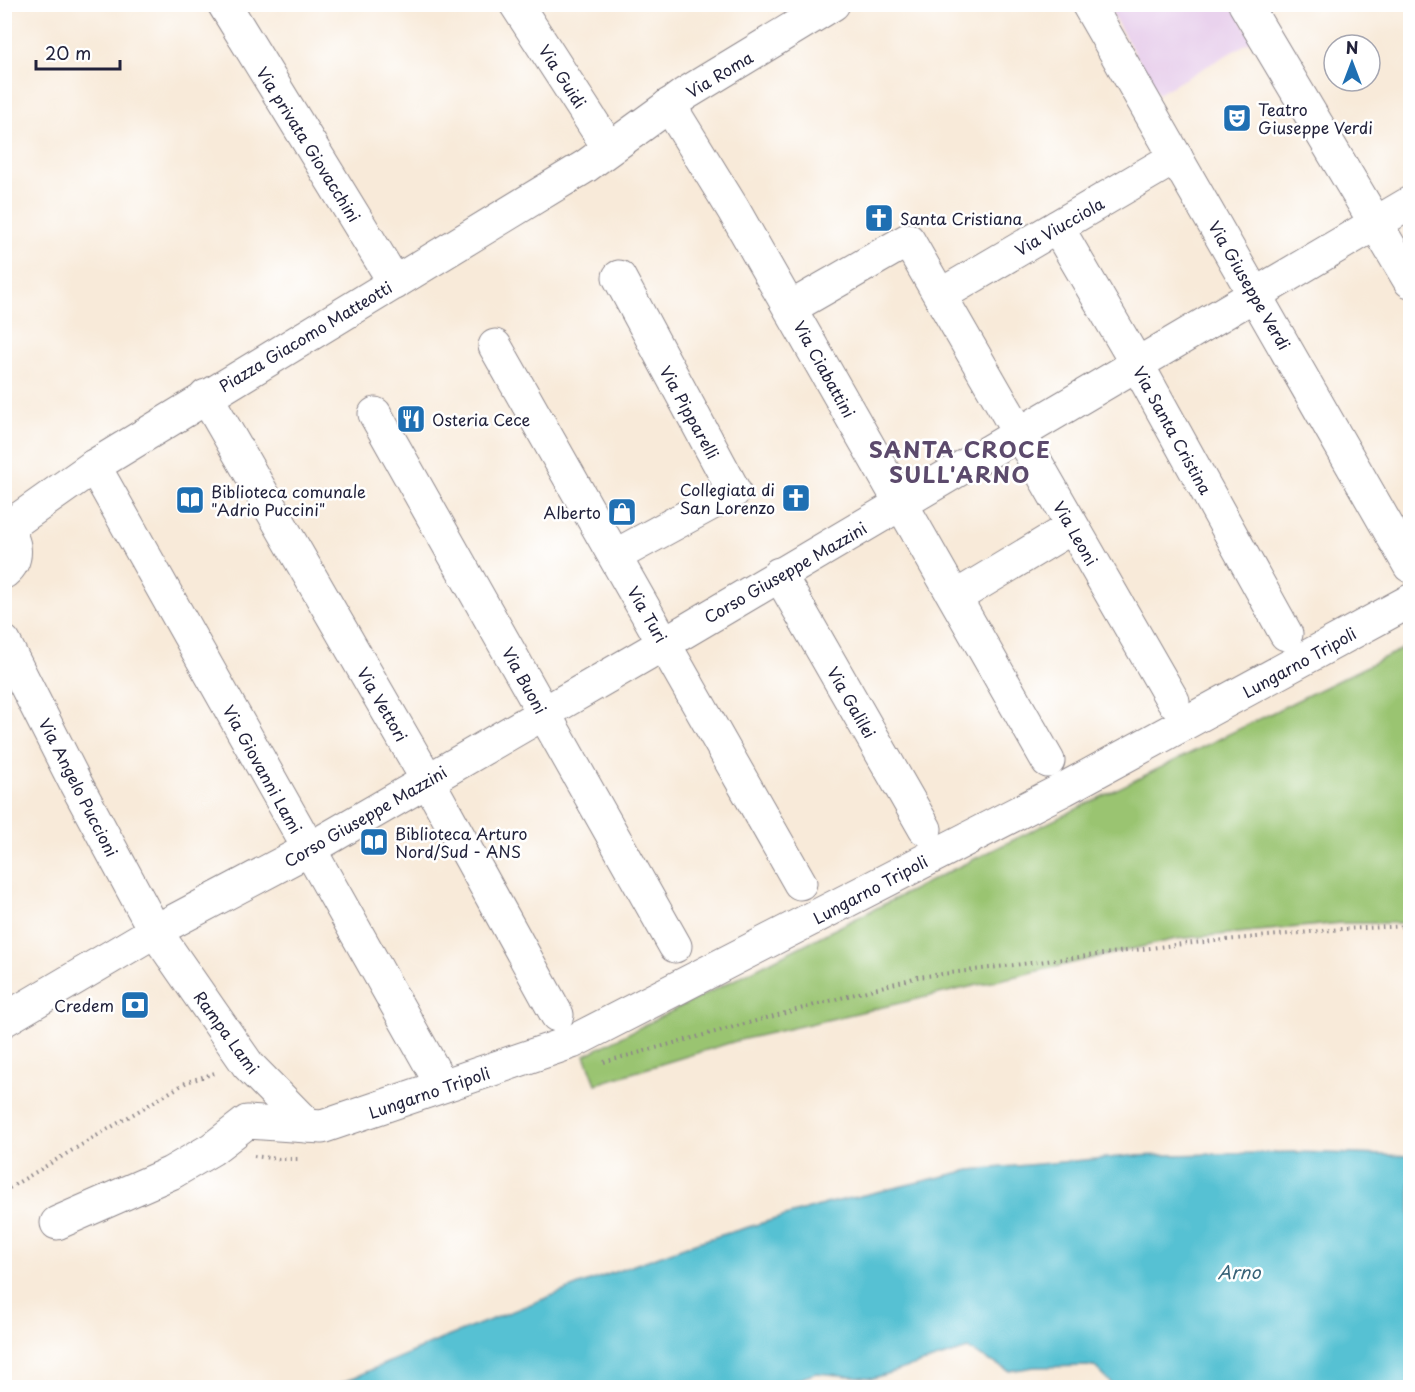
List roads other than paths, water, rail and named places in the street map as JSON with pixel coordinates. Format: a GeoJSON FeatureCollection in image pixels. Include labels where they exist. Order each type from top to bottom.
{"type":"FeatureCollection","features":[{"type":"Feature","properties":{"kind":"street","name":"Via privata Giovacchini"},"geometry":{"type":"LineString","coordinates":[[224,4],[395,283]]}},
{"type":"Feature","properties":{"kind":"street","name":"Via Guidi"},"geometry":{"type":"LineString","coordinates":[[516,4],[609,148]]}},
{"type":"Feature","properties":{"kind":"street","name":"Via Roma"},"geometry":{"type":"LineString","coordinates":[[609,148],[669,105],[833,4]]}},
{"type":"Feature","properties":{"kind":"street","name":"Via Giuseppe Verdi"},"geometry":{"type":"LineString","coordinates":[[1088,4],[1410,566]]}},
{"type":"Feature","properties":{"kind":"street"},"geometry":{"type":"LineString","coordinates":[[1245,4],[1410,281]]}},
{"type":"Feature","properties":{"kind":"street","name":"Via Ciabattini"},"geometry":{"type":"LineString","coordinates":[[669,105],[790,308],[1048,761]]}},
{"type":"Feature","properties":{"kind":"street","name":"Piazza Giacomo Matteotti"},"geometry":{"type":"LineString","coordinates":[[4,572],[14,560],[15,550],[14,541],[5,529],[94,466],[586,166],[609,148]]}},
{"type":"Feature","properties":{"kind":"street","name":"Via Viucciola"},"geometry":{"type":"LineString","coordinates":[[941,295],[1176,157]]}},
{"type":"Feature","properties":{"kind":"street","name":"Corso Giuseppe Mazzini"},"geometry":{"type":"LineString","coordinates":[[4,1020],[154,931],[308,850],[665,643],[779,574],[1257,296],[1410,203]]}},
{"type":"Feature","properties":{"kind":"street","name":"Via Santa Cristina"},"geometry":{"type":"LineString","coordinates":[[1057,227],[1138,366],[1286,634]]}},
{"type":"Feature","properties":{"kind":"street","name":"Via Leoni"},"geometry":{"type":"LineString","coordinates":[[790,308],[908,240],[1173,701]]}},
{"type":"Feature","properties":{"kind":"street","name":"Via Pipparelli"},"geometry":{"type":"LineString","coordinates":[[615,556],[734,491],[619,276]]}},
{"type":"Feature","properties":{"kind":"street","name":"Via Turi"},"geometry":{"type":"LineString","coordinates":[[495,346],[800,883]]}},
{"type":"Feature","properties":{"kind":"street","name":"Via Vettori"},"geometry":{"type":"LineString","coordinates":[[206,396],[427,779],[557,1015]]}},
{"type":"Feature","properties":{"kind":"street","name":"Via Buoni"},"geometry":{"type":"LineString","coordinates":[[375,414],[675,946]]}},
{"type":"Feature","properties":{"kind":"street","name":"Via Giovanni Lami"},"geometry":{"type":"LineString","coordinates":[[94,466],[434,1071]]}},
{"type":"Feature","properties":{"kind":"street"},"geometry":{"type":"LineString","coordinates":[[956,597],[1072,527]]}},
{"type":"Feature","properties":{"kind":"street","name":"Via Galilei"},"geometry":{"type":"LineString","coordinates":[[779,574],[925,830]]}},
{"type":"Feature","properties":{"kind":"street","name":"Lungarno Tripoli"},"geometry":{"type":"LineString","coordinates":[[57,1223],[171,1173],[212,1149],[247,1122],[322,1127],[572,1042],[1064,789],[1410,601]]}},
{"type":"Feature","properties":{"kind":"street","name":"Via Angelo Puccioni"},"geometry":{"type":"LineString","coordinates":[[4,642],[75,784],[154,931]]}},
{"type":"Feature","properties":{"kind":"street","name":"Rampa Lami"},"geometry":{"type":"LineString","coordinates":[[154,931],[248,1065],[308,1126]]}},
{"type":"Feature","properties":{"kind":"water","name":"Arno"},"geometry":{"type":"Polygon","coordinates":[[[1297,1152],[1410,1156],[1410,1387],[1115,1387],[1094,1366],[1034,1367],[1009,1371],[968,1349],[873,1378],[816,1373],[776,1387],[332,1387],[442,1339],[579,1285],[695,1243],[826,1204],[970,1170],[1130,1156],[1297,1152]]]}},
{"type":"Feature","properties":{"kind":"place","name":"Teatro Giuseppe Verdi"},"geometry":{"type":"Point","coordinates":[1237,118]}},
{"type":"Feature","properties":{"kind":"place","name":"Santa Cristiana"},"geometry":{"type":"Point","coordinates":[879,218]}},
{"type":"Feature","properties":{"kind":"place","name":"Osteria Cece"},"geometry":{"type":"Point","coordinates":[411,419]}},
{"type":"Feature","properties":{"kind":"place","name":"Collegiata di San Lorenzo"},"geometry":{"type":"Point","coordinates":[796,498]}},
{"type":"Feature","properties":{"kind":"place","name":"Biblioteca comunale \"Adrio Puccini\""},"geometry":{"type":"Point","coordinates":[190,500]}},
{"type":"Feature","properties":{"kind":"place","name":"Alberto"},"geometry":{"type":"Point","coordinates":[622,512]}},
{"type":"Feature","properties":{"kind":"place","name":"Biblioteca Arturo Nord/Sud - ANS"},"geometry":{"type":"Point","coordinates":[374,842]}},
{"type":"Feature","properties":{"kind":"place","name":"Credem"},"geometry":{"type":"Point","coordinates":[135,1005]}},
{"type":"Feature","properties":{"kind":"district","name":"SANTA CROCE SULL'ARNO"},"geometry":{"type":"Point","coordinates":[960,461]}}]}
